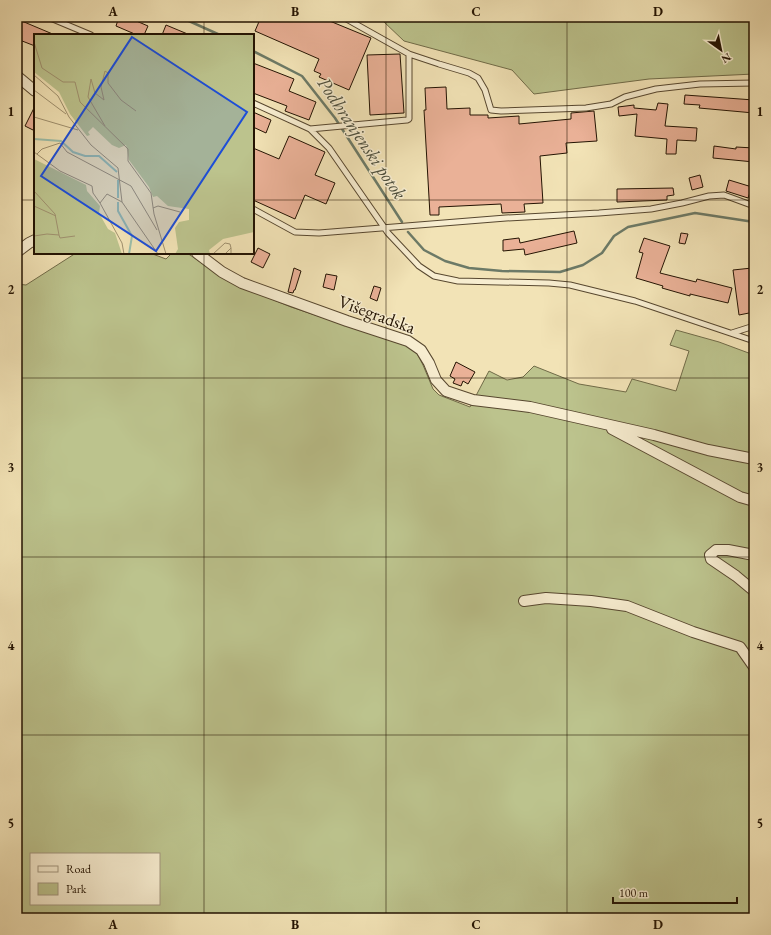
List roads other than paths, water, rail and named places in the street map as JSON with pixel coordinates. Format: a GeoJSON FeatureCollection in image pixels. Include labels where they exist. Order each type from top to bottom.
{"type":"FeatureCollection","features":[{"type":"Feature","properties":{"kind":"street"},"geometry":{"type":"LineString","coordinates":[[17,76],[34,89]]}},
{"type":"Feature","properties":{"kind":"street"},"geometry":{"type":"LineString","coordinates":[[17,252],[34,240]]}},
{"type":"Feature","properties":{"kind":"street","name":"Višegradska"},"geometry":{"type":"LineString","coordinates":[[198,254],[222,272],[242,283],[347,321],[408,341],[421,350],[429,363],[436,380],[446,391],[473,400],[530,407],[603,424]]}},
{"type":"Feature","properties":{"kind":"street"},"geometry":{"type":"LineString","coordinates":[[603,424],[654,435],[708,450],[754,459]]}},
{"type":"Feature","properties":{"kind":"street"},"geometry":{"type":"LineString","coordinates":[[603,424],[740,497],[754,501]]}},
{"type":"Feature","properties":{"kind":"street"},"geometry":{"type":"LineString","coordinates":[[754,555],[728,550],[716,550],[710,554],[711,559],[754,591]]}},
{"type":"Feature","properties":{"kind":"street"},"geometry":{"type":"LineString","coordinates":[[524,602],[546,598],[591,600],[626,606],[693,632],[740,647],[754,667]]}},
{"type":"Feature","properties":{"kind":"lane"},"geometry":{"type":"LineString","coordinates":[[48,17],[89,34]]}},
{"type":"Feature","properties":{"kind":"lane"},"geometry":{"type":"LineString","coordinates":[[343,17],[409,54],[469,73],[478,78],[485,90],[491,110],[501,111],[586,108],[611,104],[625,97],[656,89],[700,84],[754,83]]}},
{"type":"Feature","properties":{"kind":"lane"},"geometry":{"type":"LineString","coordinates":[[310,129],[349,124],[407,120],[409,118],[409,54]]}},
{"type":"Feature","properties":{"kind":"lane"},"geometry":{"type":"LineString","coordinates":[[254,103],[310,129],[329,148],[388,233],[419,266],[434,276],[458,281],[549,283],[570,285],[635,301],[754,341]]}},
{"type":"Feature","properties":{"kind":"lane"},"geometry":{"type":"LineString","coordinates":[[254,210],[295,232],[319,233],[506,218],[600,213],[651,208],[682,203],[709,196],[724,195],[754,206]]}},
{"type":"Feature","properties":{"kind":"lane"},"geometry":{"type":"LineString","coordinates":[[732,333],[754,326]]}},
{"type":"Feature","properties":{"kind":"waterway","name":"Podhranjenski potok"},"geometry":{"type":"LineString","coordinates":[[180,17],[218,34]]}},
{"type":"Feature","properties":{"kind":"waterway","name":"Podhranjenski potok"},"geometry":{"type":"LineString","coordinates":[[254,52],[302,76],[335,118],[402,222]]}},
{"type":"Feature","properties":{"kind":"waterway","name":"Podhranjenski potok"},"geometry":{"type":"LineString","coordinates":[[408,232],[424,250],[445,261],[469,268],[502,271],[560,272],[583,265],[602,253],[614,236],[628,227],[695,213],[754,222]]}}]}
